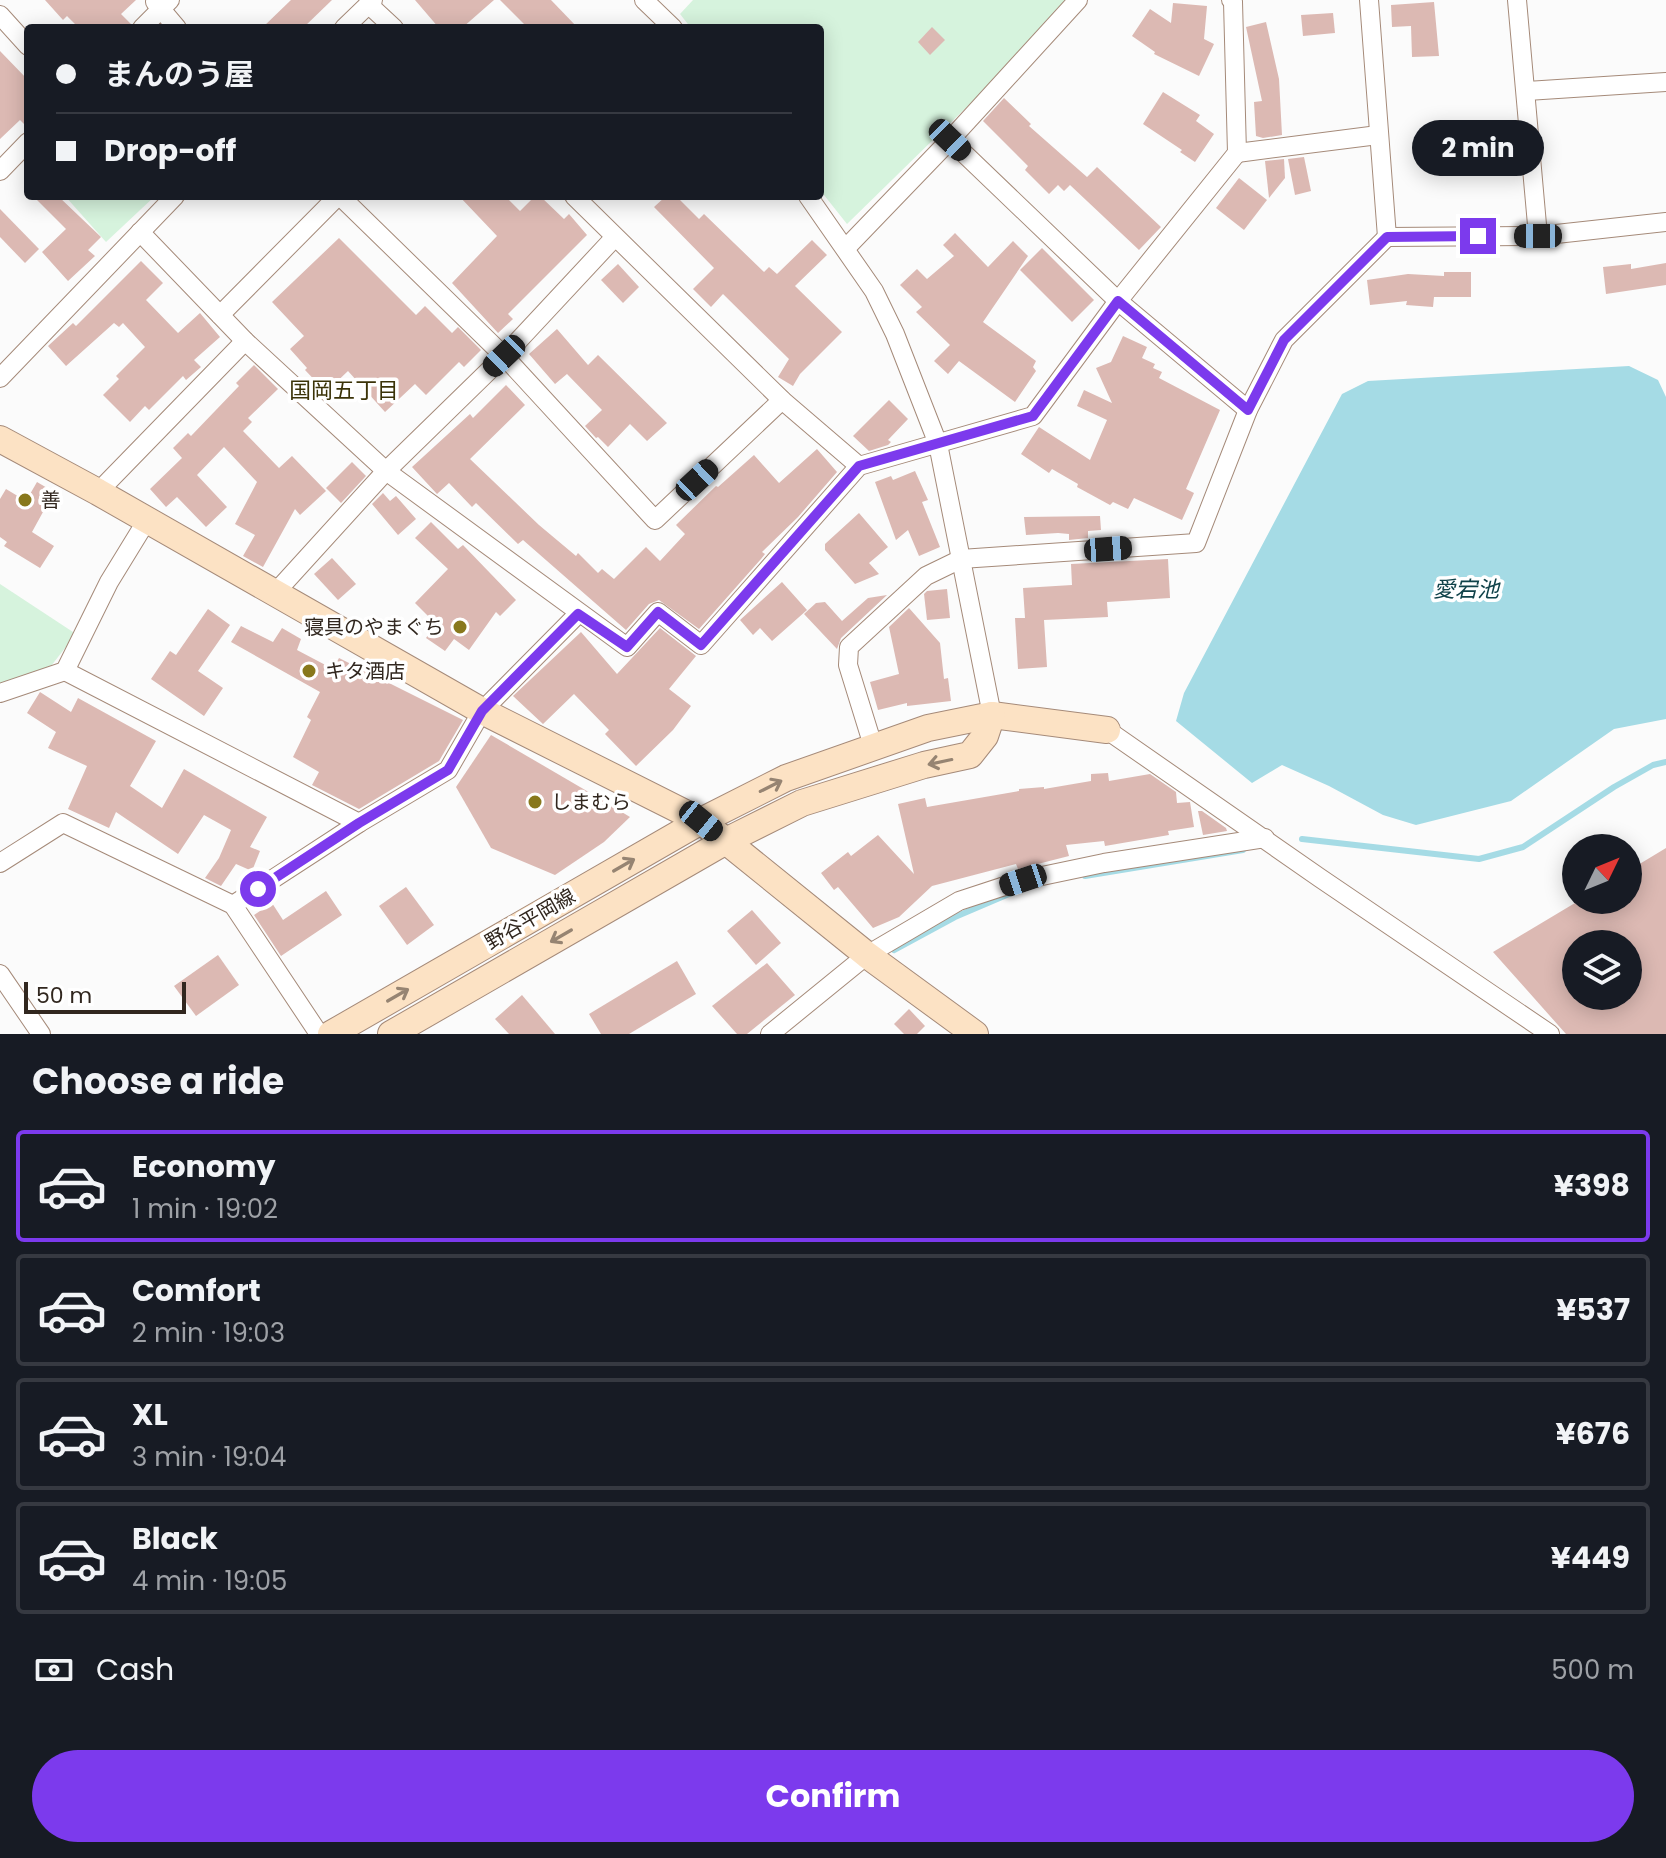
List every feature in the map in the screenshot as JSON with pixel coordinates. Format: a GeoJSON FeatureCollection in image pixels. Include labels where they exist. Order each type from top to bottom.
{"type":"FeatureCollection","features":[{"type":"Feature","properties":{"kind":"street"},"geometry":{"type":"LineString","coordinates":[[644,0],[667,24]]}},
{"type":"Feature","properties":{"kind":"street"},"geometry":{"type":"LineString","coordinates":[[846,248],[1078,0]]}},
{"type":"Feature","properties":{"kind":"street"},"geometry":{"type":"LineString","coordinates":[[140,232],[245,341],[386,471],[578,614],[627,647],[658,612],[701,645],[859,466],[1033,416],[1118,301],[1237,153],[1231,0]]}},
{"type":"Feature","properties":{"kind":"street"},"geometry":{"type":"LineString","coordinates":[[1369,0],[1387,237]]}},
{"type":"Feature","properties":{"kind":"street"},"geometry":{"type":"LineString","coordinates":[[1517,0],[1538,236]]}},
{"type":"Feature","properties":{"kind":"street"},"geometry":{"type":"LineString","coordinates":[[348,24],[370,2],[390,24]]}},
{"type":"Feature","properties":{"kind":"street"},"geometry":{"type":"LineString","coordinates":[[145,24],[161,3],[174,24]]}},
{"type":"Feature","properties":{"kind":"street"},"geometry":{"type":"LineString","coordinates":[[0,15],[24,42]]}},
{"type":"Feature","properties":{"kind":"street"},"geometry":{"type":"LineString","coordinates":[[1527,91],[1666,82]]}},
{"type":"Feature","properties":{"kind":"street"},"geometry":{"type":"LineString","coordinates":[[1237,153],[1378,135]]}},
{"type":"Feature","properties":{"kind":"street"},"geometry":{"type":"LineString","coordinates":[[950,140],[1118,301],[1248,410]]}},
{"type":"Feature","properties":{"kind":"street"},"geometry":{"type":"LineString","coordinates":[[0,171],[24,146]]}},
{"type":"Feature","properties":{"kind":"street"},"geometry":{"type":"LineString","coordinates":[[0,378],[171,200]]}},
{"type":"Feature","properties":{"kind":"street"},"geometry":{"type":"LineString","coordinates":[[220,315],[335,200]]}},
{"type":"Feature","properties":{"kind":"street"},"geometry":{"type":"LineString","coordinates":[[343,200],[504,356],[655,520],[782,400]]}},
{"type":"Feature","properties":{"kind":"street"},"geometry":{"type":"LineString","coordinates":[[578,200],[782,400],[859,466]]}},
{"type":"Feature","properties":{"kind":"street"},"geometry":{"type":"LineString","coordinates":[[811,200],[874,291],[895,334],[938,444],[992,715]]}},
{"type":"Feature","properties":{"kind":"street"},"geometry":{"type":"LineString","coordinates":[[874,749],[848,665],[849,647],[926,576],[961,559],[1196,543],[1248,410],[1284,340],[1387,237],[1538,236],[1666,222]]}},
{"type":"Feature","properties":{"kind":"street"},"geometry":{"type":"LineString","coordinates":[[275,593],[386,471],[504,356],[614,238]]}},
{"type":"Feature","properties":{"kind":"street"},"geometry":{"type":"LineString","coordinates":[[98,492],[245,341]]}},
{"type":"Feature","properties":{"kind":"street"},"geometry":{"type":"LineString","coordinates":[[0,439],[482,711],[701,821],[867,955],[975,1034]]}},
{"type":"Feature","properties":{"kind":"street"},"geometry":{"type":"LineString","coordinates":[[0,693],[65,671],[109,582],[147,520]]}},
{"type":"Feature","properties":{"kind":"street"},"geometry":{"type":"LineString","coordinates":[[233,905],[359,823],[448,770],[482,711],[578,614]]}},
{"type":"Feature","properties":{"kind":"street"},"geometry":{"type":"LineString","coordinates":[[65,671],[359,823]]}},
{"type":"Feature","properties":{"kind":"street","name":"野谷平岡線"},"geometry":{"type":"LineString","coordinates":[[391,1034],[726,841],[802,803],[924,765],[970,755],[985,736],[992,715]]}},
{"type":"Feature","properties":{"kind":"street","name":"野谷平岡線"},"geometry":{"type":"LineString","coordinates":[[331,1034],[701,821],[786,778],[928,728],[992,715],[1107,730]]}},
{"type":"Feature","properties":{"kind":"street"},"geometry":{"type":"LineString","coordinates":[[1107,730],[1550,1034]]}},
{"type":"Feature","properties":{"kind":"street"},"geometry":{"type":"LineString","coordinates":[[0,863],[63,823],[233,905],[319,1034]]}},
{"type":"Feature","properties":{"kind":"street"},"geometry":{"type":"LineString","coordinates":[[770,1034],[867,955],[959,901],[1023,880],[1104,863],[1265,838]]}},
{"type":"Feature","properties":{"kind":"street"},"geometry":{"type":"LineString","coordinates":[[0,974],[41,1034]]}},
{"type":"Feature","properties":{"kind":"green space"},"geometry":{"type":"Polygon","coordinates":[[[693,0],[1076,0],[847,224],[824,195],[824,24],[688,24],[680,14],[693,0]]]}},
{"type":"Feature","properties":{"kind":"green space"},"geometry":{"type":"Polygon","coordinates":[[[69,200],[151,200],[106,242],[69,200]]]}},
{"type":"Feature","properties":{"kind":"green space"},"geometry":{"type":"Polygon","coordinates":[[[0,584],[76,634],[51,666],[0,685],[0,584]]]}},
{"type":"Feature","properties":{"kind":"water","name":"愛宕池"},"geometry":{"type":"Polygon","coordinates":[[[1629,366],[1658,380],[1666,397],[1666,719],[1614,729],[1511,801],[1416,825],[1383,815],[1282,765],[1252,783],[1176,721],[1184,693],[1342,394],[1368,381],[1629,366]]]}},
{"type":"Feature","properties":{"kind":"building"},"geometry":{"type":"Polygon","coordinates":[[[45,0],[136,0],[121,14],[131,24],[75,24],[67,16],[63,20],[45,0]]]}},
{"type":"Feature","properties":{"kind":"building"},"geometry":{"type":"Polygon","coordinates":[[[291,0],[332,0],[307,24],[266,24],[291,0]]]}},
{"type":"Feature","properties":{"kind":"building"},"geometry":{"type":"Polygon","coordinates":[[[415,0],[494,0],[467,24],[436,24],[415,0]]]}},
{"type":"Feature","properties":{"kind":"building"},"geometry":{"type":"Polygon","coordinates":[[[500,0],[551,0],[574,24],[524,24],[500,0]]]}},
{"type":"Feature","properties":{"kind":"building"},"geometry":{"type":"Polygon","coordinates":[[[1434,2],[1439,56],[1412,57],[1411,26],[1392,27],[1391,5],[1434,2]]]}},
{"type":"Feature","properties":{"kind":"building"},"geometry":{"type":"Polygon","coordinates":[[[1173,3],[1207,6],[1204,39],[1214,44],[1199,76],[1154,54],[1132,36],[1150,9],[1171,23],[1173,3]]]}},
{"type":"Feature","properties":{"kind":"building"},"geometry":{"type":"Polygon","coordinates":[[[1333,13],[1335,33],[1303,36],[1301,15],[1333,13]]]}},
{"type":"Feature","properties":{"kind":"building"},"geometry":{"type":"Polygon","coordinates":[[[1266,22],[1279,79],[1282,135],[1263,138],[1256,136],[1254,102],[1262,101],[1246,27],[1266,22]]]}},
{"type":"Feature","properties":{"kind":"building"},"geometry":{"type":"Polygon","coordinates":[[[932,27],[945,40],[930,55],[918,42],[932,27]]]}},
{"type":"Feature","properties":{"kind":"building"},"geometry":{"type":"Polygon","coordinates":[[[0,51],[24,76],[24,124],[20,120],[0,139],[0,51]]]}},
{"type":"Feature","properties":{"kind":"building"},"geometry":{"type":"Polygon","coordinates":[[[1163,92],[1200,115],[1196,121],[1214,134],[1195,162],[1143,124],[1163,92]]]}},
{"type":"Feature","properties":{"kind":"building"},"geometry":{"type":"Polygon","coordinates":[[[1004,98],[1031,124],[1029,126],[1087,177],[1097,167],[1161,227],[1139,250],[1070,185],[1064,191],[1058,185],[1049,194],[1025,170],[1028,166],[983,121],[1004,98]]]}},
{"type":"Feature","properties":{"kind":"building"},"geometry":{"type":"Polygon","coordinates":[[[1304,157],[1311,191],[1295,195],[1288,159],[1304,157]]]}},
{"type":"Feature","properties":{"kind":"building"},"geometry":{"type":"Polygon","coordinates":[[[1284,159],[1285,178],[1269,198],[1265,161],[1284,159]]]}},
{"type":"Feature","properties":{"kind":"building"},"geometry":{"type":"Polygon","coordinates":[[[1239,178],[1267,200],[1244,230],[1216,208],[1239,178]]]}},
{"type":"Feature","properties":{"kind":"building"},"geometry":{"type":"Polygon","coordinates":[[[37,200],[62,200],[101,237],[88,250],[95,256],[68,281],[42,252],[66,229],[37,200]]]}},
{"type":"Feature","properties":{"kind":"building"},"geometry":{"type":"Polygon","coordinates":[[[463,200],[509,200],[520,211],[531,200],[544,200],[564,219],[569,214],[587,235],[508,314],[513,319],[498,333],[452,283],[497,236],[463,200]]]}},
{"type":"Feature","properties":{"kind":"building"},"geometry":{"type":"Polygon","coordinates":[[[662,200],[680,200],[699,219],[704,214],[764,272],[769,267],[777,274],[812,240],[827,255],[795,286],[842,332],[800,374],[793,386],[778,377],[789,359],[723,294],[711,307],[693,289],[714,268],[654,207],[662,200]]]}},
{"type":"Feature","properties":{"kind":"building"},"geometry":{"type":"Polygon","coordinates":[[[0,209],[39,249],[25,263],[0,237],[0,209]]]}},
{"type":"Feature","properties":{"kind":"building"},"geometry":{"type":"Polygon","coordinates":[[[955,233],[988,267],[1013,241],[1028,256],[983,322],[1036,361],[1033,367],[1036,371],[1015,402],[959,361],[948,374],[934,361],[950,345],[916,312],[922,307],[900,285],[917,269],[927,279],[954,256],[943,245],[955,233]]]}},
{"type":"Feature","properties":{"kind":"building"},"geometry":{"type":"Polygon","coordinates":[[[339,238],[416,315],[425,306],[452,333],[458,327],[481,350],[464,367],[459,362],[426,395],[415,384],[385,412],[348,371],[326,392],[290,349],[304,336],[272,302],[339,238]]]}},
{"type":"Feature","properties":{"kind":"building"},"geometry":{"type":"Polygon","coordinates":[[[1042,248],[1094,300],[1072,322],[1020,270],[1042,248]]]}},
{"type":"Feature","properties":{"kind":"building"},"geometry":{"type":"Polygon","coordinates":[[[141,261],[163,283],[146,300],[178,333],[200,313],[220,337],[194,360],[201,367],[186,380],[183,376],[149,410],[145,406],[130,422],[103,395],[119,379],[116,376],[145,347],[123,323],[119,327],[114,323],[66,366],[48,346],[73,323],[76,326],[141,261]]]}},
{"type":"Feature","properties":{"kind":"building"},"geometry":{"type":"Polygon","coordinates":[[[1666,263],[1666,285],[1606,294],[1603,267],[1631,264],[1631,269],[1666,263]]]}},
{"type":"Feature","properties":{"kind":"building"},"geometry":{"type":"Polygon","coordinates":[[[618,264],[639,287],[623,303],[601,280],[618,264]]]}},
{"type":"Feature","properties":{"kind":"building"},"geometry":{"type":"Polygon","coordinates":[[[1444,272],[1471,272],[1471,297],[1434,297],[1433,307],[1406,305],[1407,301],[1370,305],[1367,280],[1408,274],[1444,276],[1444,272]]]}},
{"type":"Feature","properties":{"kind":"building"},"geometry":{"type":"Polygon","coordinates":[[[557,329],[588,365],[598,355],[667,423],[647,441],[630,424],[608,447],[596,438],[585,426],[602,410],[567,374],[555,384],[529,354],[557,329]]]}},
{"type":"Feature","properties":{"kind":"building"},"geometry":{"type":"Polygon","coordinates":[[[1123,336],[1147,347],[1142,358],[1155,364],[1153,368],[1162,372],[1159,378],[1220,410],[1186,489],[1194,493],[1182,520],[1134,498],[1128,509],[1113,502],[1110,505],[1052,469],[1049,473],[1021,454],[1039,427],[1090,460],[1107,420],[1077,406],[1084,390],[1112,403],[1096,368],[1111,362],[1123,336]]]}},
{"type":"Feature","properties":{"kind":"building"},"geometry":{"type":"Polygon","coordinates":[[[254,365],[278,389],[248,418],[252,422],[243,431],[279,468],[292,456],[326,491],[300,515],[295,509],[263,567],[243,556],[255,535],[235,524],[257,482],[224,447],[197,475],[227,507],[206,527],[177,497],[166,507],[150,489],[182,458],[173,448],[188,433],[191,436],[239,386],[236,383],[254,365]]]}},
{"type":"Feature","properties":{"kind":"building"},"geometry":{"type":"Polygon","coordinates":[[[506,385],[525,405],[470,459],[576,556],[578,553],[598,573],[602,569],[614,579],[646,547],[660,561],[685,534],[676,525],[754,455],[779,483],[817,449],[837,472],[762,552],[765,554],[761,559],[699,629],[659,600],[649,604],[626,630],[523,540],[518,544],[476,503],[472,507],[449,483],[437,494],[412,467],[470,414],[473,418],[506,385]]]}},
{"type":"Feature","properties":{"kind":"building"},"geometry":{"type":"Polygon","coordinates":[[[889,400],[908,419],[888,440],[891,442],[888,445],[869,451],[853,436],[889,400]]]}},
{"type":"Feature","properties":{"kind":"building"},"geometry":{"type":"Polygon","coordinates":[[[352,462],[366,476],[341,503],[326,488],[352,462]]]}},
{"type":"Feature","properties":{"kind":"building"},"geometry":{"type":"Polygon","coordinates":[[[915,471],[928,500],[922,502],[940,547],[919,556],[908,530],[896,540],[875,482],[891,476],[893,480],[915,471]]]}},
{"type":"Feature","properties":{"kind":"building"},"geometry":{"type":"Polygon","coordinates":[[[37,482],[54,492],[32,532],[54,546],[40,568],[4,546],[7,542],[0,537],[0,499],[6,489],[26,501],[37,482]]]}},
{"type":"Feature","properties":{"kind":"building"},"geometry":{"type":"Polygon","coordinates":[[[383,493],[390,501],[396,496],[416,519],[398,535],[372,504],[383,493]]]}},
{"type":"Feature","properties":{"kind":"building"},"geometry":{"type":"Polygon","coordinates":[[[859,513],[888,547],[869,563],[879,574],[855,584],[825,550],[825,544],[859,513]]]}},
{"type":"Feature","properties":{"kind":"building"},"geometry":{"type":"Polygon","coordinates":[[[1100,516],[1101,530],[1088,531],[1088,538],[1069,540],[1069,534],[1058,533],[1026,535],[1024,517],[1100,516]]]}},
{"type":"Feature","properties":{"kind":"building"},"geometry":{"type":"Polygon","coordinates":[[[431,522],[458,549],[463,545],[516,600],[500,616],[496,612],[469,650],[454,639],[445,651],[426,638],[436,624],[415,603],[448,569],[415,538],[431,522]]]}},
{"type":"Feature","properties":{"kind":"building"},"geometry":{"type":"Polygon","coordinates":[[[332,558],[356,584],[338,600],[314,574],[332,558]]]}},
{"type":"Feature","properties":{"kind":"building"},"geometry":{"type":"Polygon","coordinates":[[[1168,559],[1170,598],[1107,602],[1108,617],[1044,620],[1047,667],[1018,669],[1015,618],[1025,618],[1023,588],[1072,585],[1071,564],[1168,559]]]}},
{"type":"Feature","properties":{"kind":"building"},"geometry":{"type":"Polygon","coordinates":[[[782,582],[807,610],[772,641],[760,628],[753,635],[740,620],[782,582]]]}},
{"type":"Feature","properties":{"kind":"building"},"geometry":{"type":"Polygon","coordinates":[[[947,589],[950,618],[927,620],[924,594],[947,589]]]}},
{"type":"Feature","properties":{"kind":"building"},"geometry":{"type":"Polygon","coordinates":[[[887,595],[841,638],[837,649],[804,614],[816,603],[825,602],[842,621],[868,598],[887,595]]]}},
{"type":"Feature","properties":{"kind":"building"},"geometry":{"type":"Polygon","coordinates":[[[909,608],[940,643],[944,679],[948,678],[951,701],[907,706],[907,703],[878,710],[870,682],[899,674],[889,627],[909,608]]]}},
{"type":"Feature","properties":{"kind":"building"},"geometry":{"type":"Polygon","coordinates":[[[208,609],[230,625],[198,671],[223,688],[204,716],[151,679],[170,651],[176,655],[208,609]]]}},
{"type":"Feature","properties":{"kind":"building"},"geometry":{"type":"Polygon","coordinates":[[[241,626],[273,642],[282,628],[301,639],[297,650],[333,669],[339,658],[463,720],[439,761],[359,809],[312,785],[319,772],[293,757],[311,720],[307,717],[320,692],[231,642],[241,626]]]}},
{"type":"Feature","properties":{"kind":"building"},"geometry":{"type":"Polygon","coordinates":[[[660,628],[696,656],[669,689],[691,706],[673,730],[636,766],[605,734],[609,730],[574,694],[543,724],[513,696],[581,632],[617,674],[660,628]]]}},
{"type":"Feature","properties":{"kind":"building"},"geometry":{"type":"Polygon","coordinates":[[[40,692],[71,712],[78,698],[156,741],[130,786],[162,808],[184,769],[267,817],[250,847],[260,851],[252,871],[236,864],[221,886],[205,878],[219,858],[231,830],[204,815],[178,854],[116,812],[109,828],[68,809],[87,766],[48,748],[56,732],[27,713],[40,692]]]}},
{"type":"Feature","properties":{"kind":"building","name":"しまむら"},"geometry":{"type":"Polygon","coordinates":[[[491,735],[630,817],[604,842],[555,875],[491,848],[456,787],[491,735]]]}},
{"type":"Feature","properties":{"kind":"building"},"geometry":{"type":"Polygon","coordinates":[[[1108,773],[1109,781],[1150,774],[1176,792],[1177,803],[1190,802],[1194,827],[1168,831],[1169,835],[1105,846],[1104,841],[1066,845],[1069,856],[1018,869],[1016,864],[932,886],[899,917],[873,928],[838,887],[834,890],[821,873],[848,852],[851,856],[878,835],[914,874],[898,804],[925,798],[927,807],[1019,789],[1044,789],[1091,781],[1091,774],[1108,773]]]}},
{"type":"Feature","properties":{"kind":"building"},"geometry":{"type":"Polygon","coordinates":[[[1198,811],[1202,811],[1227,831],[1203,835],[1198,811]]]}},
{"type":"Feature","properties":{"kind":"building"},"geometry":{"type":"Polygon","coordinates":[[[1666,848],[1666,1034],[1566,1034],[1493,952],[1562,911],[1562,914],[1642,914],[1642,863],[1666,848]]]}},
{"type":"Feature","properties":{"kind":"building"},"geometry":{"type":"Polygon","coordinates":[[[406,887],[434,925],[407,945],[379,906],[406,887]]]}},
{"type":"Feature","properties":{"kind":"building"},"geometry":{"type":"Polygon","coordinates":[[[326,891],[342,915],[281,956],[254,915],[272,903],[283,920],[326,891]]]}},
{"type":"Feature","properties":{"kind":"building"},"geometry":{"type":"Polygon","coordinates":[[[752,910],[781,943],[756,965],[727,931],[752,910]]]}},
{"type":"Feature","properties":{"kind":"building"},"geometry":{"type":"Polygon","coordinates":[[[218,955],[239,985],[196,1016],[174,986],[218,955]]]}},
{"type":"Feature","properties":{"kind":"building"},"geometry":{"type":"Polygon","coordinates":[[[677,961],[696,994],[629,1034],[601,1034],[589,1014],[677,961]]]}},
{"type":"Feature","properties":{"kind":"building"},"geometry":{"type":"Polygon","coordinates":[[[767,963],[795,995],[747,1034],[737,1034],[712,1006],[767,963]]]}},
{"type":"Feature","properties":{"kind":"building"},"geometry":{"type":"Polygon","coordinates":[[[522,995],[555,1034],[509,1034],[495,1019],[522,995]]]}},
{"type":"Feature","properties":{"kind":"building"},"geometry":{"type":"Polygon","coordinates":[[[909,1009],[925,1026],[917,1034],[904,1034],[894,1024],[909,1009]]]}},
{"type":"Feature","properties":{"kind":"waterway"},"geometry":{"type":"LineString","coordinates":[[1302,839],[1479,859],[1523,847],[1614,787],[1653,765],[1666,762]]}},
{"type":"Feature","properties":{"kind":"waterway"},"geometry":{"type":"LineString","coordinates":[[1085,876],[1243,850]]}},
{"type":"Feature","properties":{"kind":"waterway"},"geometry":{"type":"LineString","coordinates":[[894,950],[955,917],[1016,891]]}},
{"type":"Feature","properties":{"kind":"place","name":"善"},"geometry":{"type":"Point","coordinates":[25,500]}},
{"type":"Feature","properties":{"kind":"place","name":"寝具のやまぐち"},"geometry":{"type":"Point","coordinates":[460,627]}},
{"type":"Feature","properties":{"kind":"place","name":"キタ酒店"},"geometry":{"type":"Point","coordinates":[309,671]}},
{"type":"Feature","properties":{"kind":"place","name":"しまむら"},"geometry":{"type":"Point","coordinates":[535,802]}},
{"type":"Feature","properties":{"kind":"district","name":"国岡五丁目"},"geometry":{"type":"Point","coordinates":[344,390]}},
{"type":"Feature","properties":{"kind":"route"},"geometry":{"type":"LineString","coordinates":[[258,889],[448,770],[482,711],[578,614],[627,647],[658,612],[701,645],[859,466],[1033,416],[1118,301],[1248,410],[1284,340],[1387,237],[1478,236]]}}]}
